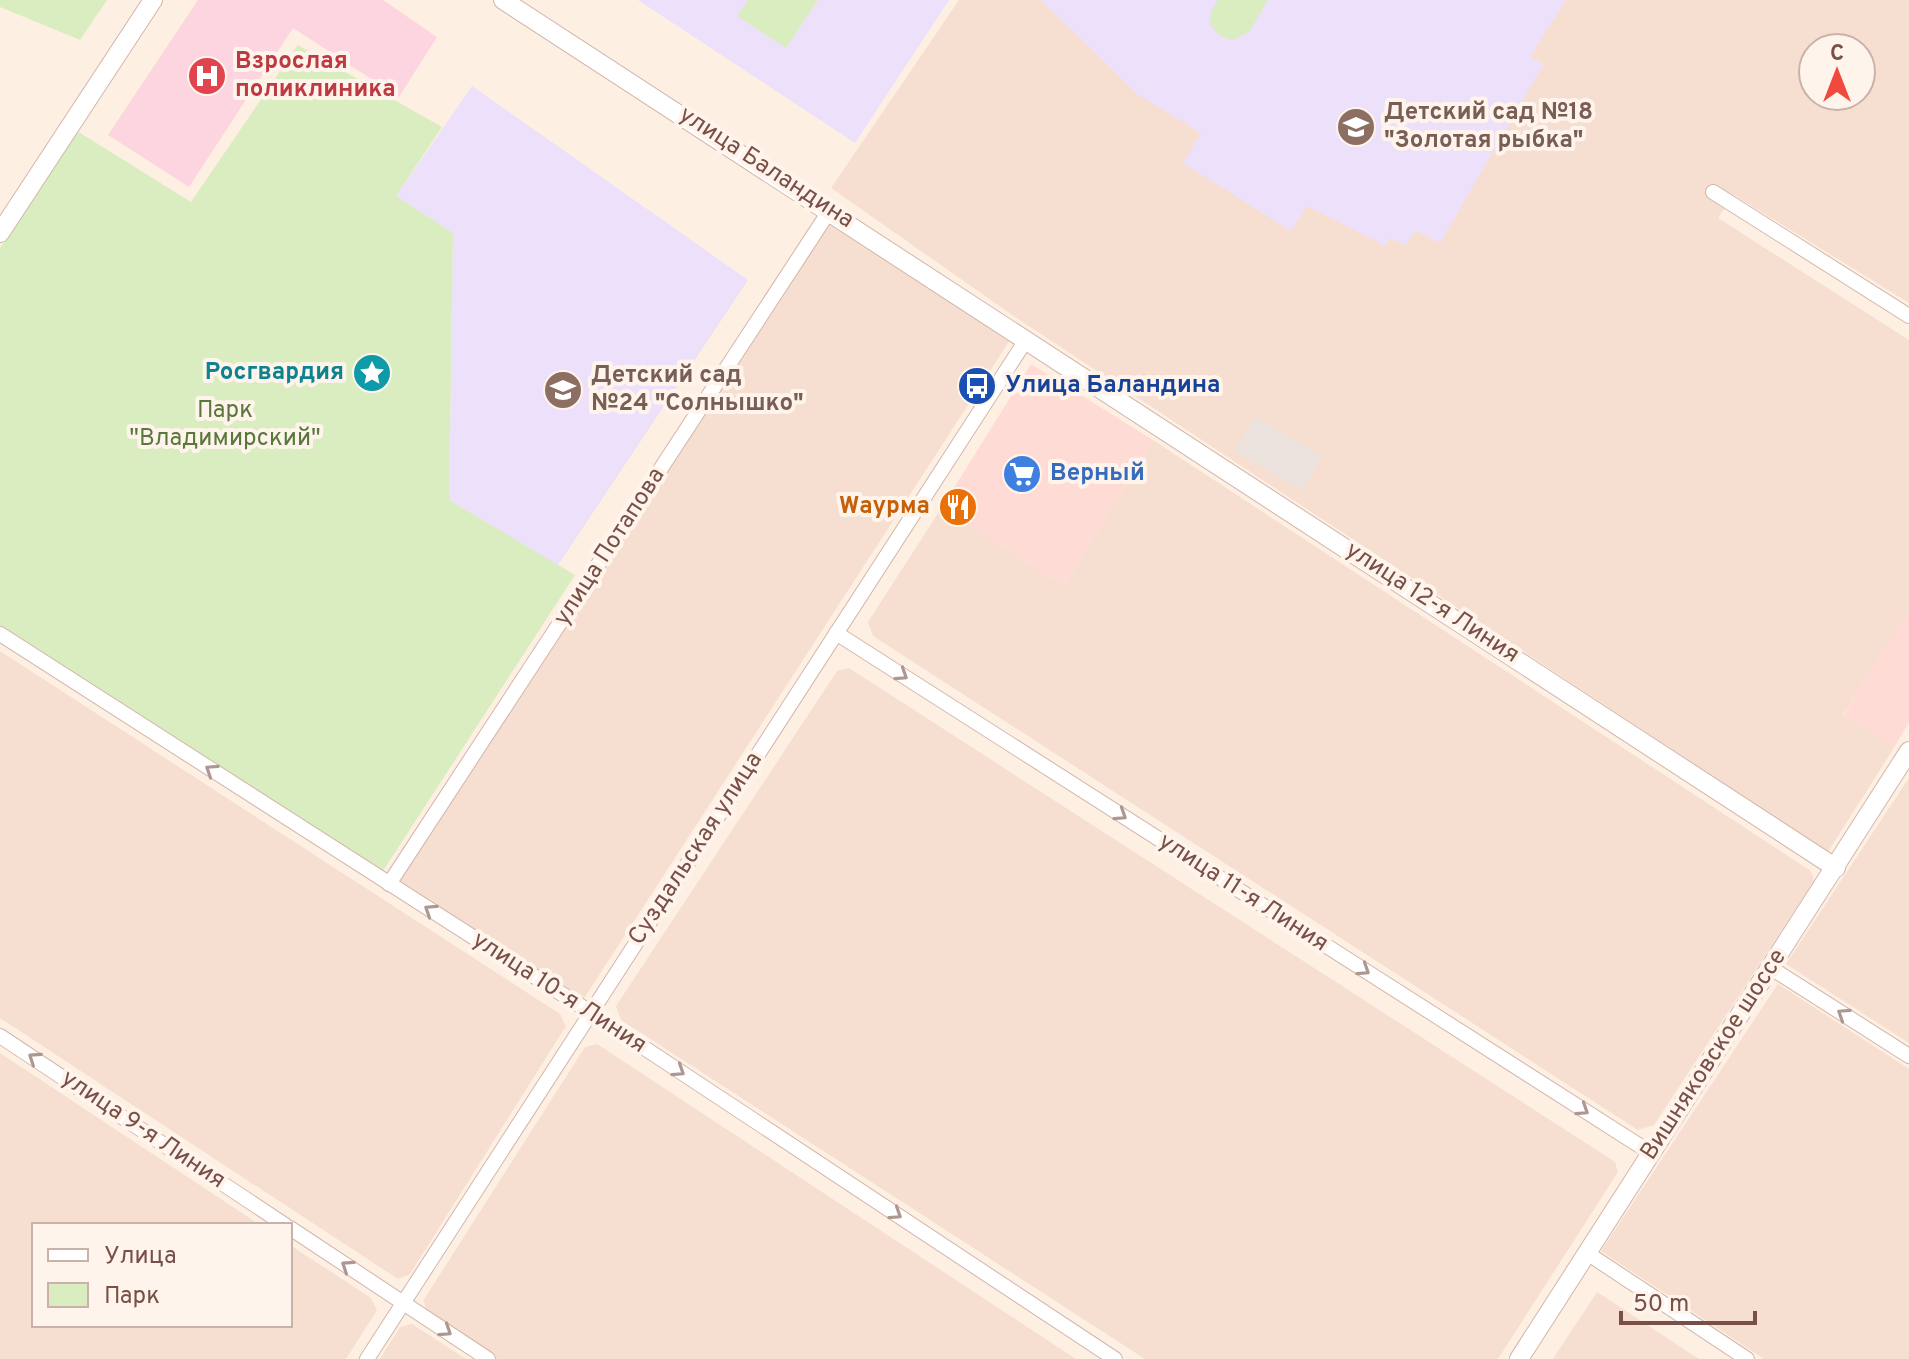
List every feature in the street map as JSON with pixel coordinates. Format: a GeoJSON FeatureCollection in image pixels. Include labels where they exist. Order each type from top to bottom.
{"type":"FeatureCollection","features":[{"type":"Feature","properties":{"kind":"street"},"geometry":{"type":"LineString","coordinates":[[0,233],[153,0]]}},
{"type":"Feature","properties":{"kind":"street","name":"улица Баландина"},"geometry":{"type":"LineString","coordinates":[[503,0],[1026,340]]}},
{"type":"Feature","properties":{"kind":"street"},"geometry":{"type":"LineString","coordinates":[[1713,192],[1909,316]]}},
{"type":"Feature","properties":{"kind":"street","name":"улица Потапова"},"geometry":{"type":"LineString","coordinates":[[389,884],[830,210]]}},
{"type":"Feature","properties":{"kind":"street","name":"Суздальская улица"},"geometry":{"type":"LineString","coordinates":[[367,1359],[1026,340]]}},
{"type":"Feature","properties":{"kind":"street","name":"улица 12-я Линия"},"geometry":{"type":"LineString","coordinates":[[1026,340],[1836,868]]}},
{"type":"Feature","properties":{"kind":"street","name":"улица 11-я Линия"},"geometry":{"type":"LineString","coordinates":[[836,633],[1651,1153]]}},
{"type":"Feature","properties":{"kind":"street","name":"улица 10-я Линия"},"geometry":{"type":"LineString","coordinates":[[0,634],[590,1012],[1115,1359]]}},
{"type":"Feature","properties":{"kind":"street","name":"Вишняковское шоссе"},"geometry":{"type":"LineString","coordinates":[[1519,1359],[1909,751]]}},
{"type":"Feature","properties":{"kind":"street"},"geometry":{"type":"LineString","coordinates":[[1771,968],[1909,1056]]}},
{"type":"Feature","properties":{"kind":"street","name":"улица 9-я Линия"},"geometry":{"type":"LineString","coordinates":[[0,1036],[283,1223]]}},
{"type":"Feature","properties":{"kind":"street","name":"улица 9-я Линия"},"geometry":{"type":"LineString","coordinates":[[292,1229],[488,1359]]}},
{"type":"Feature","properties":{"kind":"street"},"geometry":{"type":"LineString","coordinates":[[1587,1253],[1747,1359]]}},
{"type":"Feature","properties":{"kind":"shaded area"},"geometry":{"type":"Polygon","coordinates":[[[198,0],[383,0],[437,37],[399,97],[293,28],[189,187],[108,135],[198,0]]]}},
{"type":"Feature","properties":{"kind":"shaded area"},"geometry":{"type":"Polygon","coordinates":[[[638,0],[949,0],[855,143],[638,0]]]}},
{"type":"Feature","properties":{"kind":"shaded area"},"geometry":{"type":"Polygon","coordinates":[[[959,0],[1909,0],[1909,303],[1734,195],[1718,218],[1909,340],[1909,616],[1906,614],[1843,715],[1895,746],[1828,852],[1021,321],[831,188],[959,0]]]}},
{"type":"Feature","properties":{"kind":"shaded area","name":"Детский сад №18 \"Золотая рыбка\""},"geometry":{"type":"Polygon","coordinates":[[[1041,0],[1566,0],[1530,57],[1544,64],[1440,243],[1415,231],[1405,245],[1389,238],[1386,246],[1307,206],[1291,231],[1183,163],[1201,133],[1137,94],[1041,0]]]}},
{"type":"Feature","properties":{"kind":"shaded area","name":"Детский сад №24 \"Солнышко\""},"geometry":{"type":"Polygon","coordinates":[[[472,86],[748,280],[558,565],[449,500],[453,234],[396,196],[472,86]]]}},
{"type":"Feature","properties":{"kind":"shaded area"},"geometry":{"type":"Polygon","coordinates":[[[827,218],[1012,337],[583,1000],[398,880],[827,218]]]}},
{"type":"Feature","properties":{"kind":"shaded area"},"geometry":{"type":"Polygon","coordinates":[[[1031,364],[1153,440],[1064,586],[942,507],[1031,364]]]}},
{"type":"Feature","properties":{"kind":"shaded area"},"geometry":{"type":"Polygon","coordinates":[[[1255,417],[1322,456],[1302,491],[1234,451],[1255,417]]]}},
{"type":"Feature","properties":{"kind":"shaded area"},"geometry":{"type":"Polygon","coordinates":[[[1153,440],[1811,871],[1814,881],[1654,1125],[1638,1130],[873,636],[868,622],[942,507],[1064,586],[1153,440]]]}},
{"type":"Feature","properties":{"kind":"shaded area"},"geometry":{"type":"Polygon","coordinates":[[[1905,614],[1909,616],[1909,722],[1895,746],[1843,716],[1905,614]]]}},
{"type":"Feature","properties":{"kind":"shaded area"},"geometry":{"type":"Polygon","coordinates":[[[0,651],[560,1014],[566,1026],[410,1274],[398,1279],[0,1018],[0,651]]]}},
{"type":"Feature","properties":{"kind":"shaded area"},"geometry":{"type":"Polygon","coordinates":[[[849,668],[1615,1162],[1618,1172],[1498,1359],[1145,1359],[621,1020],[616,1006],[837,671],[849,668]]]}},
{"type":"Feature","properties":{"kind":"shaded area"},"geometry":{"type":"Polygon","coordinates":[[[1909,778],[1909,1043],[1786,964],[1909,778]]]}},
{"type":"Feature","properties":{"kind":"shaded area"},"geometry":{"type":"Polygon","coordinates":[[[1778,984],[1909,1069],[1909,1359],[1764,1359],[1601,1251],[1778,984]]]}},
{"type":"Feature","properties":{"kind":"shaded area"},"geometry":{"type":"Polygon","coordinates":[[[597,1044],[1076,1359],[498,1359],[429,1314],[423,1301],[585,1047],[597,1044]]]}},
{"type":"Feature","properties":{"kind":"shaded area"},"geometry":{"type":"Polygon","coordinates":[[[0,1053],[257,1223],[32,1223],[32,1327],[292,1327],[292,1246],[371,1298],[377,1310],[346,1359],[0,1359],[0,1053]]]}},
{"type":"Feature","properties":{"kind":"shaded area"},"geometry":{"type":"Polygon","coordinates":[[[1597,1292],[1699,1359],[1553,1359],[1597,1292]]]}},
{"type":"Feature","properties":{"kind":"shaded area"},"geometry":{"type":"Polygon","coordinates":[[[412,1324],[466,1359],[380,1359],[400,1327],[412,1324]]]}},
{"type":"Feature","properties":{"kind":"green space"},"geometry":{"type":"Polygon","coordinates":[[[0,0],[107,0],[80,40],[0,7],[0,0]]]}},
{"type":"Feature","properties":{"kind":"green space"},"geometry":{"type":"Polygon","coordinates":[[[748,0],[818,0],[786,48],[737,16],[748,0]]]}},
{"type":"Feature","properties":{"kind":"green space"},"geometry":{"type":"Polygon","coordinates":[[[1218,0],[1268,0],[1249,32],[1233,40],[1220,36],[1210,25],[1211,11],[1218,0]]]}},
{"type":"Feature","properties":{"kind":"green space","name":"Парк \"Владимирский\""},"geometry":{"type":"Polygon","coordinates":[[[298,45],[442,127],[396,196],[453,233],[449,500],[575,575],[383,871],[0,630],[0,248],[77,131],[191,202],[298,45]]]}},
{"type":"Feature","properties":{"kind":"place","name":"Взрослая поликлиника"},"geometry":{"type":"Point","coordinates":[207,76]}},
{"type":"Feature","properties":{"kind":"place","name":"Детский сад №18 \"Золотая рыбка\""},"geometry":{"type":"Point","coordinates":[1356,127]}},
{"type":"Feature","properties":{"kind":"place","name":"Росгвардия"},"geometry":{"type":"Point","coordinates":[372,373]}},
{"type":"Feature","properties":{"kind":"place","name":"Улица Баландина"},"geometry":{"type":"Point","coordinates":[977,386]}},
{"type":"Feature","properties":{"kind":"place","name":"Детский сад №24 \"Солнышко\""},"geometry":{"type":"Point","coordinates":[563,390]}},
{"type":"Feature","properties":{"kind":"place","name":"Верный"},"geometry":{"type":"Point","coordinates":[1022,474]}},
{"type":"Feature","properties":{"kind":"place","name":"Wаурма"},"geometry":{"type":"Point","coordinates":[958,507]}}]}
